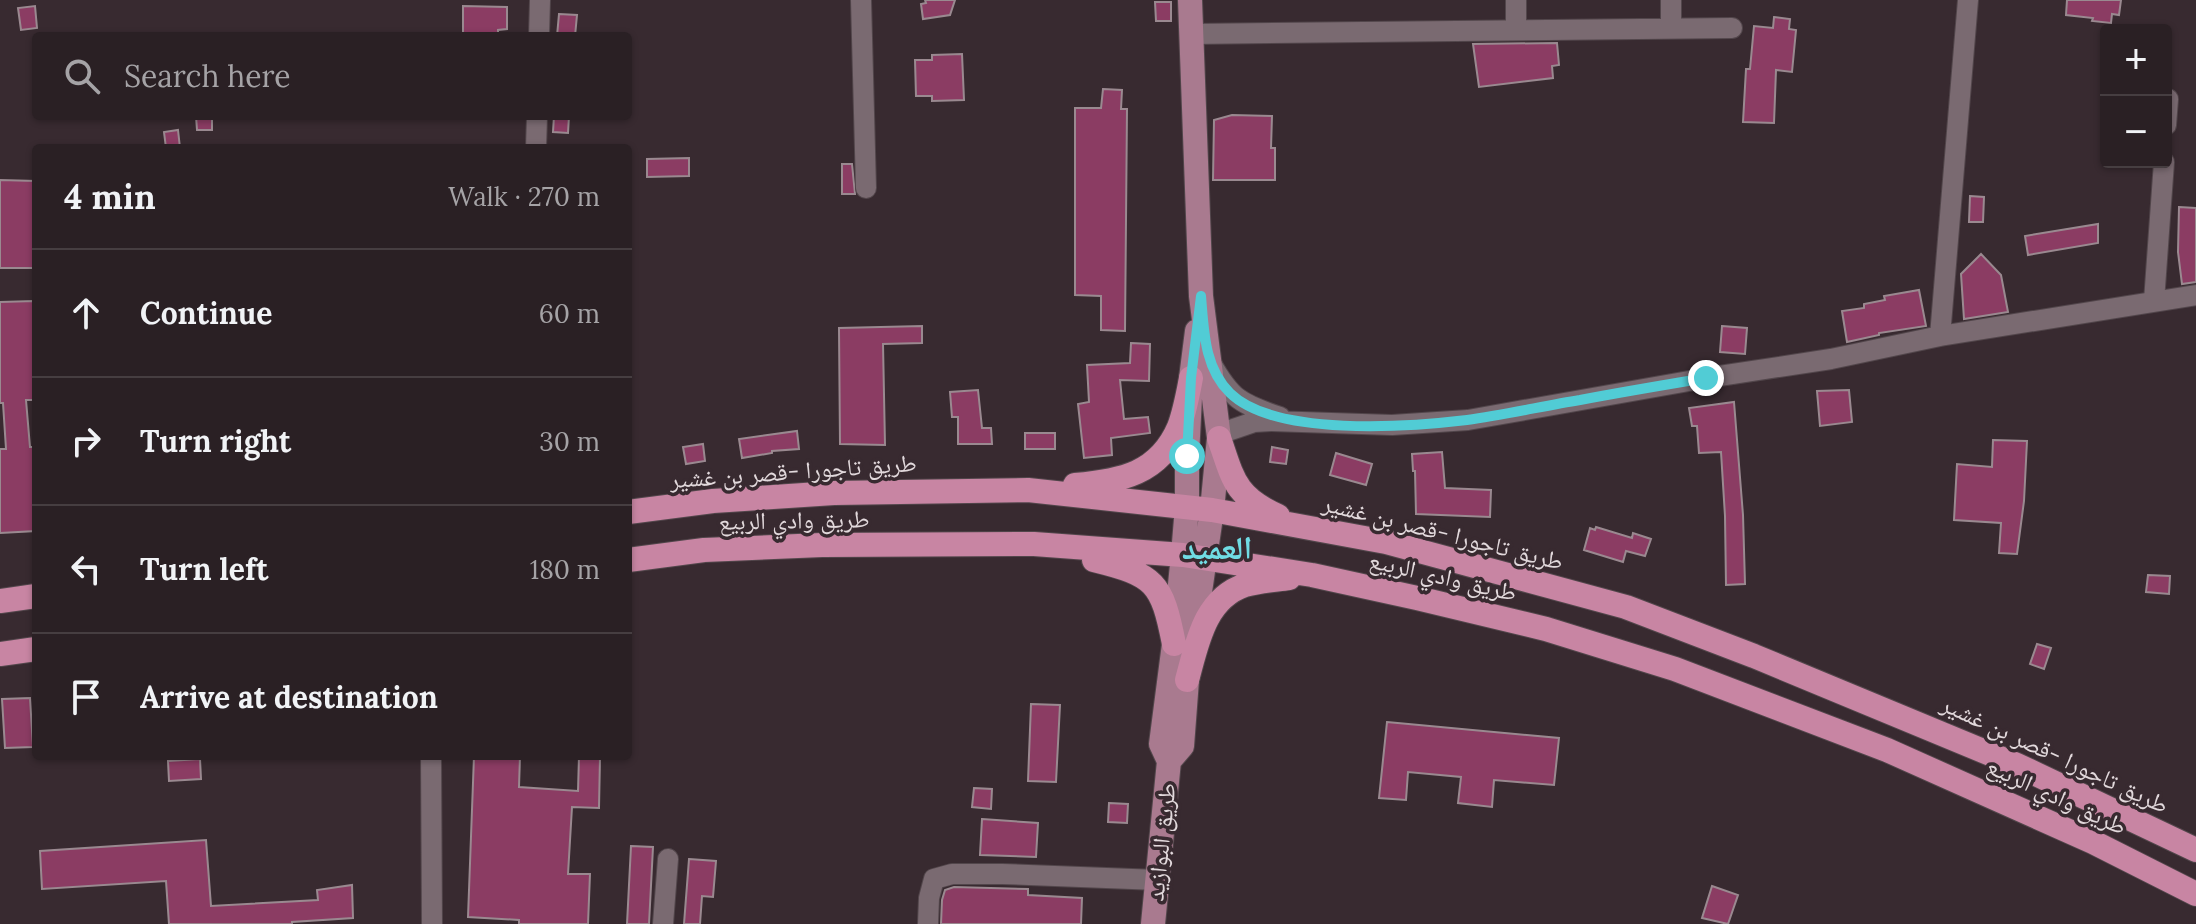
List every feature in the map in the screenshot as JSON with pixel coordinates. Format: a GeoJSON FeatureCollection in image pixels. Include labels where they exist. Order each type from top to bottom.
{"type":"FeatureCollection","features":[{"type":"Feature","properties":{"kind":"highway"},"geometry":{"type":"LineString","coordinates":[[1028,490],[1116,480],[1143,469],[1166,449],[1174,437],[1201,370]]}},
{"type":"Feature","properties":{"kind":"highway"},"geometry":{"type":"LineString","coordinates":[[1219,436],[1234,480],[1241,491],[1261,509],[1302,527]]}},
{"type":"Feature","properties":{"kind":"highway","name":"طريق تاجورا -قصر بن غشير"},"geometry":{"type":"LineString","coordinates":[[632,511],[713,501],[834,493],[1028,490],[1212,510],[1386,542],[1626,607],[1900,715],[2017,765],[2196,850]]}},
{"type":"Feature","properties":{"kind":"highway"},"geometry":{"type":"LineString","coordinates":[[1034,544],[1142,575],[1164,602],[1174,644]]}},
{"type":"Feature","properties":{"kind":"highway","name":"طريق وادي الربيع"},"geometry":{"type":"LineString","coordinates":[[632,559],[704,550],[822,545],[1034,544],[1194,556],[1312,575],[1546,629],[1675,669],[1887,750],[2093,842],[2196,894]]}},
{"type":"Feature","properties":{"kind":"highway"},"geometry":{"type":"LineString","coordinates":[[1187,680],[1206,618],[1216,604],[1245,585],[1312,575]]}},
{"type":"Feature","properties":{"kind":"highway"},"geometry":{"type":"LineString","coordinates":[[0,601],[32,597]]}},
{"type":"Feature","properties":{"kind":"highway"},"geometry":{"type":"LineString","coordinates":[[0,654],[32,650]]}},
{"type":"Feature","properties":{"kind":"main road"},"geometry":{"type":"LineString","coordinates":[[1190,0],[1201,370],[1187,456],[1187,507],[1194,556],[1182,746],[1169,761],[1161,744],[1174,644],[1194,556],[1212,510],[1219,436],[1201,370]]}},
{"type":"Feature","properties":{"kind":"main road","name":"طريق البوازيد"},"geometry":{"type":"LineString","coordinates":[[1153,924],[1169,761]]}},
{"type":"Feature","properties":{"kind":"street"},"geometry":{"type":"LineString","coordinates":[[539,32],[540,0]]}},
{"type":"Feature","properties":{"kind":"street"},"geometry":{"type":"LineString","coordinates":[[861,0],[866,188]]}},
{"type":"Feature","properties":{"kind":"street"},"geometry":{"type":"LineString","coordinates":[[1516,0],[1516,30]]}},
{"type":"Feature","properties":{"kind":"street"},"geometry":{"type":"LineString","coordinates":[[1671,0],[1671,28]]}},
{"type":"Feature","properties":{"kind":"street"},"geometry":{"type":"LineString","coordinates":[[1940,336],[1968,0]]}},
{"type":"Feature","properties":{"kind":"street"},"geometry":{"type":"LineString","coordinates":[[1191,34],[1732,28]]}},
{"type":"Feature","properties":{"kind":"street"},"geometry":{"type":"LineString","coordinates":[[536,144],[537,120]]}},
{"type":"Feature","properties":{"kind":"street"},"geometry":{"type":"LineString","coordinates":[[2154,301],[2164,168]]}},
{"type":"Feature","properties":{"kind":"street"},"geometry":{"type":"LineString","coordinates":[[1219,436],[1254,422],[1392,425],[1468,420],[1831,359],[1940,336],[2196,295]]}},
{"type":"Feature","properties":{"kind":"street"},"geometry":{"type":"LineString","coordinates":[[1201,370],[1222,383],[1241,402],[1291,421]]}},
{"type":"Feature","properties":{"kind":"street"},"geometry":{"type":"LineString","coordinates":[[431,760],[432,924]]}},
{"type":"Feature","properties":{"kind":"street"},"geometry":{"type":"LineString","coordinates":[[663,924],[668,859]]}},
{"type":"Feature","properties":{"kind":"street"},"geometry":{"type":"LineString","coordinates":[[928,924],[931,886],[934,879],[945,875],[1158,880]]}},
{"type":"Feature","properties":{"kind":"building"},"geometry":{"type":"Polygon","coordinates":[[[925,0],[955,0],[950,15],[923,19],[921,4],[926,3],[925,0]]]}},
{"type":"Feature","properties":{"kind":"building"},"geometry":{"type":"Polygon","coordinates":[[[2067,0],[2121,0],[2119,15],[2112,14],[2111,23],[2066,15],[2067,0]]]}},
{"type":"Feature","properties":{"kind":"building"},"geometry":{"type":"Polygon","coordinates":[[[1155,2],[1171,2],[1171,21],[1156,21],[1155,2]]]}},
{"type":"Feature","properties":{"kind":"building"},"geometry":{"type":"Polygon","coordinates":[[[35,6],[37,28],[21,30],[18,8],[35,6]]]}},
{"type":"Feature","properties":{"kind":"building"},"geometry":{"type":"Polygon","coordinates":[[[463,6],[507,7],[507,29],[463,32],[463,6]]]}},
{"type":"Feature","properties":{"kind":"building"},"geometry":{"type":"Polygon","coordinates":[[[559,14],[577,15],[575,32],[557,32],[559,14]]]}},
{"type":"Feature","properties":{"kind":"building"},"geometry":{"type":"Polygon","coordinates":[[[1774,17],[1790,19],[1789,29],[1796,30],[1792,72],[1776,70],[1774,123],[1743,122],[1746,69],[1750,69],[1754,26],[1773,28],[1774,17]]]}},
{"type":"Feature","properties":{"kind":"building"},"geometry":{"type":"Polygon","coordinates":[[[1557,43],[1559,65],[1552,66],[1553,78],[1479,87],[1473,44],[1557,43]]]}},
{"type":"Feature","properties":{"kind":"building"},"geometry":{"type":"Polygon","coordinates":[[[962,54],[964,100],[932,101],[932,96],[916,96],[915,60],[932,60],[932,55],[962,54]]]}},
{"type":"Feature","properties":{"kind":"building"},"geometry":{"type":"Polygon","coordinates":[[[1103,89],[1122,90],[1121,109],[1127,109],[1125,331],[1101,330],[1101,296],[1075,295],[1075,108],[1101,108],[1103,89]]]}},
{"type":"Feature","properties":{"kind":"building"},"geometry":{"type":"Polygon","coordinates":[[[1232,115],[1272,116],[1271,148],[1275,148],[1275,180],[1213,180],[1214,120],[1232,115]]]}},
{"type":"Feature","properties":{"kind":"building"},"geometry":{"type":"Polygon","coordinates":[[[196,120],[212,120],[212,130],[197,130],[196,120]]]}},
{"type":"Feature","properties":{"kind":"building"},"geometry":{"type":"Polygon","coordinates":[[[554,120],[569,120],[568,133],[553,132],[554,120]]]}},
{"type":"Feature","properties":{"kind":"building"},"geometry":{"type":"Polygon","coordinates":[[[178,130],[180,144],[166,144],[164,132],[178,130]]]}},
{"type":"Feature","properties":{"kind":"building"},"geometry":{"type":"Polygon","coordinates":[[[689,158],[689,176],[647,177],[647,159],[689,158]]]}},
{"type":"Feature","properties":{"kind":"building"},"geometry":{"type":"Polygon","coordinates":[[[842,164],[852,164],[855,194],[842,194],[842,164]]]}},
{"type":"Feature","properties":{"kind":"building"},"geometry":{"type":"Polygon","coordinates":[[[0,180],[32,181],[32,268],[0,268],[0,180]]]}},
{"type":"Feature","properties":{"kind":"building"},"geometry":{"type":"Polygon","coordinates":[[[1970,196],[1984,197],[1983,222],[1969,222],[1970,196]]]}},
{"type":"Feature","properties":{"kind":"building"},"geometry":{"type":"Polygon","coordinates":[[[2179,207],[2196,208],[2196,282],[2182,284],[2178,252],[2179,207]]]}},
{"type":"Feature","properties":{"kind":"building"},"geometry":{"type":"Polygon","coordinates":[[[2098,224],[2098,243],[2028,255],[2025,236],[2098,224]]]}},
{"type":"Feature","properties":{"kind":"building"},"geometry":{"type":"Polygon","coordinates":[[[1981,254],[2001,275],[2008,312],[1964,319],[1961,274],[1981,254]]]}},
{"type":"Feature","properties":{"kind":"building"},"geometry":{"type":"Polygon","coordinates":[[[1919,290],[1926,326],[1879,333],[1847,342],[1842,311],[1864,308],[1864,304],[1885,300],[1884,296],[1919,290]]]}},
{"type":"Feature","properties":{"kind":"building"},"geometry":{"type":"Polygon","coordinates":[[[32,301],[32,400],[26,400],[32,447],[32,531],[0,533],[0,449],[6,449],[3,403],[0,403],[0,302],[32,301]]]}},
{"type":"Feature","properties":{"kind":"building"},"geometry":{"type":"Polygon","coordinates":[[[922,326],[922,343],[883,344],[885,445],[840,444],[839,328],[922,326]]]}},
{"type":"Feature","properties":{"kind":"building"},"geometry":{"type":"Polygon","coordinates":[[[1722,326],[1747,328],[1745,354],[1720,352],[1722,326]]]}},
{"type":"Feature","properties":{"kind":"building"},"geometry":{"type":"Polygon","coordinates":[[[1131,343],[1150,344],[1149,381],[1120,380],[1124,419],[1148,417],[1150,433],[1111,438],[1112,455],[1084,458],[1078,404],[1089,402],[1087,365],[1130,363],[1131,343]]]}},
{"type":"Feature","properties":{"kind":"building"},"geometry":{"type":"Polygon","coordinates":[[[978,390],[982,428],[991,428],[992,444],[958,444],[958,417],[952,417],[950,392],[978,390]]]}},
{"type":"Feature","properties":{"kind":"building"},"geometry":{"type":"Polygon","coordinates":[[[1849,390],[1852,422],[1820,426],[1817,391],[1849,390]]]}},
{"type":"Feature","properties":{"kind":"building"},"geometry":{"type":"Polygon","coordinates":[[[1734,402],[1745,584],[1726,585],[1721,452],[1699,453],[1697,426],[1692,426],[1689,408],[1734,402]]]}},
{"type":"Feature","properties":{"kind":"building"},"geometry":{"type":"Polygon","coordinates":[[[797,431],[799,449],[742,458],[739,439],[797,431]]]}},
{"type":"Feature","properties":{"kind":"building"},"geometry":{"type":"Polygon","coordinates":[[[1025,433],[1055,433],[1055,449],[1025,449],[1025,433]]]}},
{"type":"Feature","properties":{"kind":"building"},"geometry":{"type":"Polygon","coordinates":[[[1993,440],[2027,441],[2017,554],[1999,553],[2001,523],[1954,520],[1957,464],[1992,467],[1993,440]]]}},
{"type":"Feature","properties":{"kind":"building"},"geometry":{"type":"Polygon","coordinates":[[[703,444],[705,461],[686,464],[683,447],[703,444]]]}},
{"type":"Feature","properties":{"kind":"building"},"geometry":{"type":"Polygon","coordinates":[[[1272,447],[1288,450],[1286,464],[1270,462],[1272,447]]]}},
{"type":"Feature","properties":{"kind":"building"},"geometry":{"type":"Polygon","coordinates":[[[1442,452],[1445,488],[1491,490],[1490,517],[1416,514],[1412,454],[1442,452]]]}},
{"type":"Feature","properties":{"kind":"building"},"geometry":{"type":"Polygon","coordinates":[[[1336,453],[1372,464],[1366,485],[1330,475],[1336,453]]]}},
{"type":"Feature","properties":{"kind":"building"},"geometry":{"type":"Polygon","coordinates":[[[1596,527],[1632,538],[1633,533],[1651,539],[1645,556],[1626,551],[1623,562],[1584,550],[1590,528],[1595,530],[1596,527]]]}},
{"type":"Feature","properties":{"kind":"building"},"geometry":{"type":"Polygon","coordinates":[[[2148,575],[2170,576],[2169,594],[2146,592],[2148,575]]]}},
{"type":"Feature","properties":{"kind":"building"},"geometry":{"type":"Polygon","coordinates":[[[2037,644],[2051,648],[2044,669],[2030,664],[2037,644]]]}},
{"type":"Feature","properties":{"kind":"building"},"geometry":{"type":"Polygon","coordinates":[[[30,698],[32,747],[5,748],[2,699],[30,698]]]}},
{"type":"Feature","properties":{"kind":"building"},"geometry":{"type":"Polygon","coordinates":[[[1031,704],[1060,705],[1056,782],[1028,781],[1031,704]]]}},
{"type":"Feature","properties":{"kind":"building"},"geometry":{"type":"Polygon","coordinates":[[[1387,722],[1559,738],[1554,785],[1494,780],[1492,807],[1458,803],[1461,777],[1408,772],[1406,800],[1379,798],[1387,722]]]}},
{"type":"Feature","properties":{"kind":"building"},"geometry":{"type":"Polygon","coordinates":[[[200,760],[201,779],[169,781],[168,761],[200,760]]]}},
{"type":"Feature","properties":{"kind":"building"},"geometry":{"type":"Polygon","coordinates":[[[474,760],[520,760],[519,787],[578,791],[579,760],[600,760],[599,808],[572,807],[568,874],[590,874],[588,924],[519,924],[519,920],[468,917],[474,760]]]}},
{"type":"Feature","properties":{"kind":"building"},"geometry":{"type":"Polygon","coordinates":[[[974,788],[992,789],[991,809],[972,807],[974,788]]]}},
{"type":"Feature","properties":{"kind":"building"},"geometry":{"type":"Polygon","coordinates":[[[1109,803],[1128,804],[1127,823],[1108,822],[1109,803]]]}},
{"type":"Feature","properties":{"kind":"building"},"geometry":{"type":"Polygon","coordinates":[[[982,819],[1038,823],[1036,857],[980,855],[982,819]]]}},
{"type":"Feature","properties":{"kind":"building"},"geometry":{"type":"Polygon","coordinates":[[[206,840],[211,906],[318,900],[317,890],[352,885],[353,918],[292,924],[169,924],[166,881],[42,889],[40,851],[206,840]]]}},
{"type":"Feature","properties":{"kind":"building"},"geometry":{"type":"Polygon","coordinates":[[[631,846],[653,847],[649,924],[627,924],[631,846]]]}},
{"type":"Feature","properties":{"kind":"building"},"geometry":{"type":"Polygon","coordinates":[[[689,859],[716,861],[713,897],[702,896],[700,924],[684,924],[689,859]]]}},
{"type":"Feature","properties":{"kind":"building"},"geometry":{"type":"Polygon","coordinates":[[[1712,886],[1738,895],[1728,924],[1702,918],[1712,886]]]}},
{"type":"Feature","properties":{"kind":"building"},"geometry":{"type":"Polygon","coordinates":[[[954,887],[1028,889],[1028,895],[1082,898],[1081,924],[941,924],[945,890],[954,887]]]}},
{"type":"Feature","properties":{"kind":"district","name":"العميد"},"geometry":{"type":"Point","coordinates":[1217,547]}},
{"type":"Feature","properties":{"kind":"route"},"geometry":{"type":"LineString","coordinates":[[1187,456],[1191,378],[1201,296],[1210,363],[1222,383],[1241,402],[1291,421],[1392,425],[1468,420],[1706,378]]}}]}
